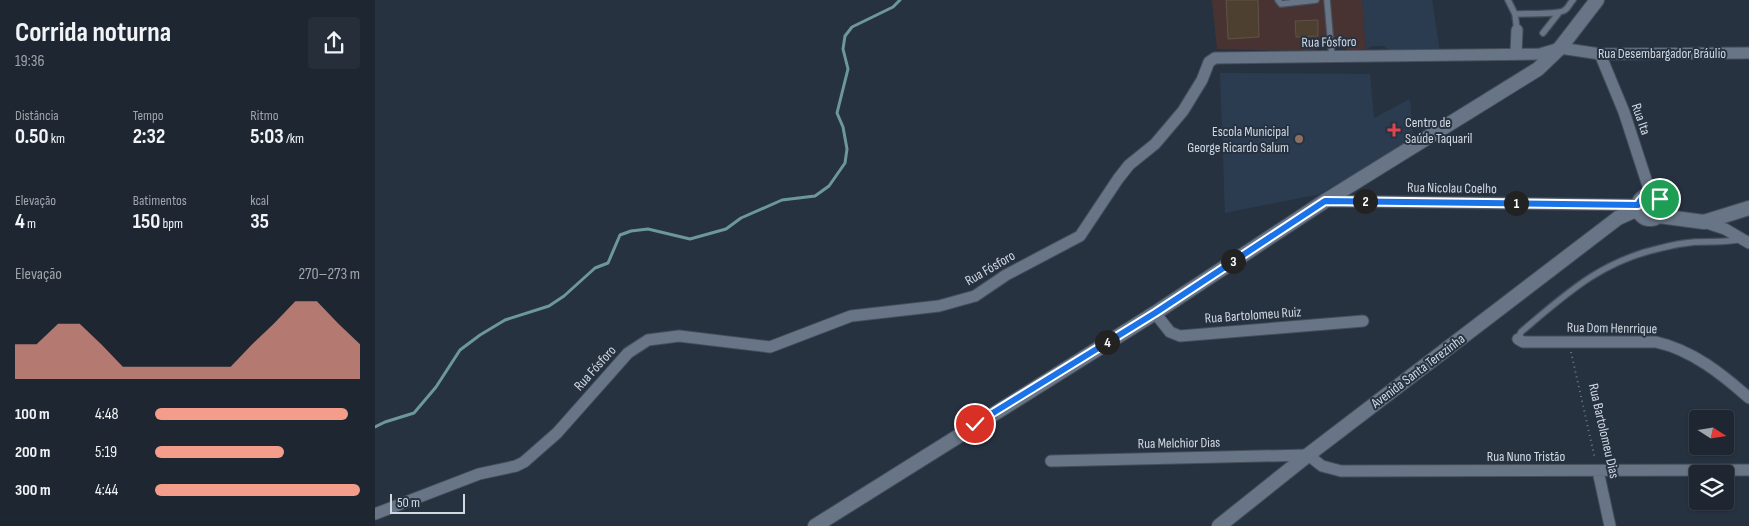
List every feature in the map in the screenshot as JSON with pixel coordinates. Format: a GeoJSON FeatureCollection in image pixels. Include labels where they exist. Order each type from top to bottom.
{"type":"FeatureCollection","features":[{"type":"Feature","properties":{"kind":"street"},"geometry":{"type":"LineString","coordinates":[[815,526],[1155,313],[1325,201],[1528,76],[1560,48],[1597,0]]}},
{"type":"Feature","properties":{"kind":"street"},"geometry":{"type":"LineString","coordinates":[[1516,54],[1517,30]]}},
{"type":"Feature","properties":{"kind":"street","name":"Rua Fósforo"},"geometry":{"type":"LineString","coordinates":[[375,514],[479,474],[516,466],[523,462],[557,433],[628,354],[648,340],[679,336],[769,347],[781,345],[837,320],[851,316],[939,306],[975,296],[1007,275],[1080,236],[1129,165],[1161,138],[1183,111],[1212,60],[1215,58],[1540,54],[1560,48]]}},
{"type":"Feature","properties":{"kind":"street","name":"Rua Desembargador Bráulio"},"geometry":{"type":"LineString","coordinates":[[1560,48],[1600,54],[1749,53]]}},
{"type":"Feature","properties":{"kind":"street","name":"Rua Ita"},"geometry":{"type":"LineString","coordinates":[[1600,54],[1624,112],[1651,195]]}},
{"type":"Feature","properties":{"kind":"street"},"geometry":{"type":"LineString","coordinates":[[1661,212],[1660,199],[1651,195],[1643,197],[1639,210],[1650,220],[1661,212],[1709,220],[1745,241]]}},
{"type":"Feature","properties":{"kind":"street","name":"Rua Nicolau Coelho"},"geometry":{"type":"LineString","coordinates":[[1325,201],[1639,210]]}},
{"type":"Feature","properties":{"kind":"street"},"geometry":{"type":"LineString","coordinates":[[1709,220],[1749,208]]}},
{"type":"Feature","properties":{"kind":"street","name":"Avenida Santa Terezinha"},"geometry":{"type":"LineString","coordinates":[[1219,526],[1308,455],[1618,218],[1639,210]]}},
{"type":"Feature","properties":{"kind":"street","name":"Rua Bartolomeu Ruiz"},"geometry":{"type":"LineString","coordinates":[[1155,313],[1170,332],[1180,336],[1363,321]]}},
{"type":"Feature","properties":{"kind":"street","name":"Rua Dom Henrrique"},"geometry":{"type":"LineString","coordinates":[[1518,339],[1523,342],[1656,342],[1669,345],[1697,358],[1725,377],[1749,398]]}},
{"type":"Feature","properties":{"kind":"street","name":"Rua Melchior Dias"},"geometry":{"type":"LineString","coordinates":[[1051,461],[1308,455]]}},
{"type":"Feature","properties":{"kind":"street","name":"Rua Nuno Tristão"},"geometry":{"type":"LineString","coordinates":[[1308,455],[1322,466],[1341,471],[1598,472],[1749,470]]}},
{"type":"Feature","properties":{"kind":"street","name":"Rua Bartolomeu Dias"},"geometry":{"type":"LineString","coordinates":[[1598,472],[1610,526]]}},
{"type":"Feature","properties":{"kind":"lane"},"geometry":{"type":"LineString","coordinates":[[1278,0],[1281,4],[1316,0]]}},
{"type":"Feature","properties":{"kind":"lane"},"geometry":{"type":"LineString","coordinates":[[1327,0],[1332,57]]}},
{"type":"Feature","properties":{"kind":"lane"},"geometry":{"type":"LineString","coordinates":[[1508,0],[1515,14],[1517,30]]}},
{"type":"Feature","properties":{"kind":"lane"},"geometry":{"type":"LineString","coordinates":[[1543,33],[1558,14],[1566,10],[1573,0]]}},
{"type":"Feature","properties":{"kind":"lane"},"geometry":{"type":"LineString","coordinates":[[1515,14],[1542,12],[1558,14]]}},
{"type":"Feature","properties":{"kind":"lane"},"geometry":{"type":"LineString","coordinates":[[1518,339],[1521,332],[1566,294],[1600,270],[1629,256],[1694,242],[1745,241]]}},
{"type":"Feature","properties":{"kind":"path","name":"Rua Bartolomeu Dias"},"geometry":{"type":"LineString","coordinates":[[1569,343],[1598,472]]}},
{"type":"Feature","properties":{"kind":"shaded area"},"geometry":{"type":"Polygon","coordinates":[[[1212,0],[1362,0],[1366,49],[1347,50],[1340,37],[1323,39],[1314,51],[1217,49],[1212,0]]]}},
{"type":"Feature","properties":{"kind":"shaded area"},"geometry":{"type":"Polygon","coordinates":[[[1362,0],[1432,0],[1440,52],[1391,52],[1384,46],[1373,46],[1366,49],[1362,0]]]}},
{"type":"Feature","properties":{"kind":"shaded area","name":"Escola Municipal George Ricardo Salum"},"geometry":{"type":"Polygon","coordinates":[[[1220,73],[1370,74],[1374,118],[1410,99],[1413,141],[1320,194],[1225,213],[1220,73]]]}},
{"type":"Feature","properties":{"kind":"building"},"geometry":{"type":"Polygon","coordinates":[[[1226,0],[1258,0],[1259,37],[1228,39],[1226,0]]]}},
{"type":"Feature","properties":{"kind":"building"},"geometry":{"type":"Polygon","coordinates":[[[1318,20],[1318,36],[1296,37],[1295,21],[1318,20]]]}},
{"type":"Feature","properties":{"kind":"waterway"},"geometry":{"type":"LineString","coordinates":[[375,427],[414,413],[436,387],[460,350],[480,335],[505,320],[549,306],[564,296],[595,268],[608,263],[620,235],[631,231],[648,229],[690,239],[726,229],[741,218],[782,200],[815,196],[829,186],[845,163],[847,149],[843,127],[837,113],[848,69],[843,49],[845,36],[852,27],[893,7],[900,0]]}},
{"type":"Feature","properties":{"kind":"place","name":"Centro de Saúde Taquaril"},"geometry":{"type":"Point","coordinates":[1394,130]}},
{"type":"Feature","properties":{"kind":"place","name":"Escola Municipal George Ricardo Salum"},"geometry":{"type":"Point","coordinates":[1299,139]}},
{"type":"Feature","properties":{"kind":"route"},"geometry":{"type":"LineString","coordinates":[[975,424],[1155,313],[1325,201],[1638,205],[1643,197],[1647,195],[1656,196],[1660,199]]}}]}
